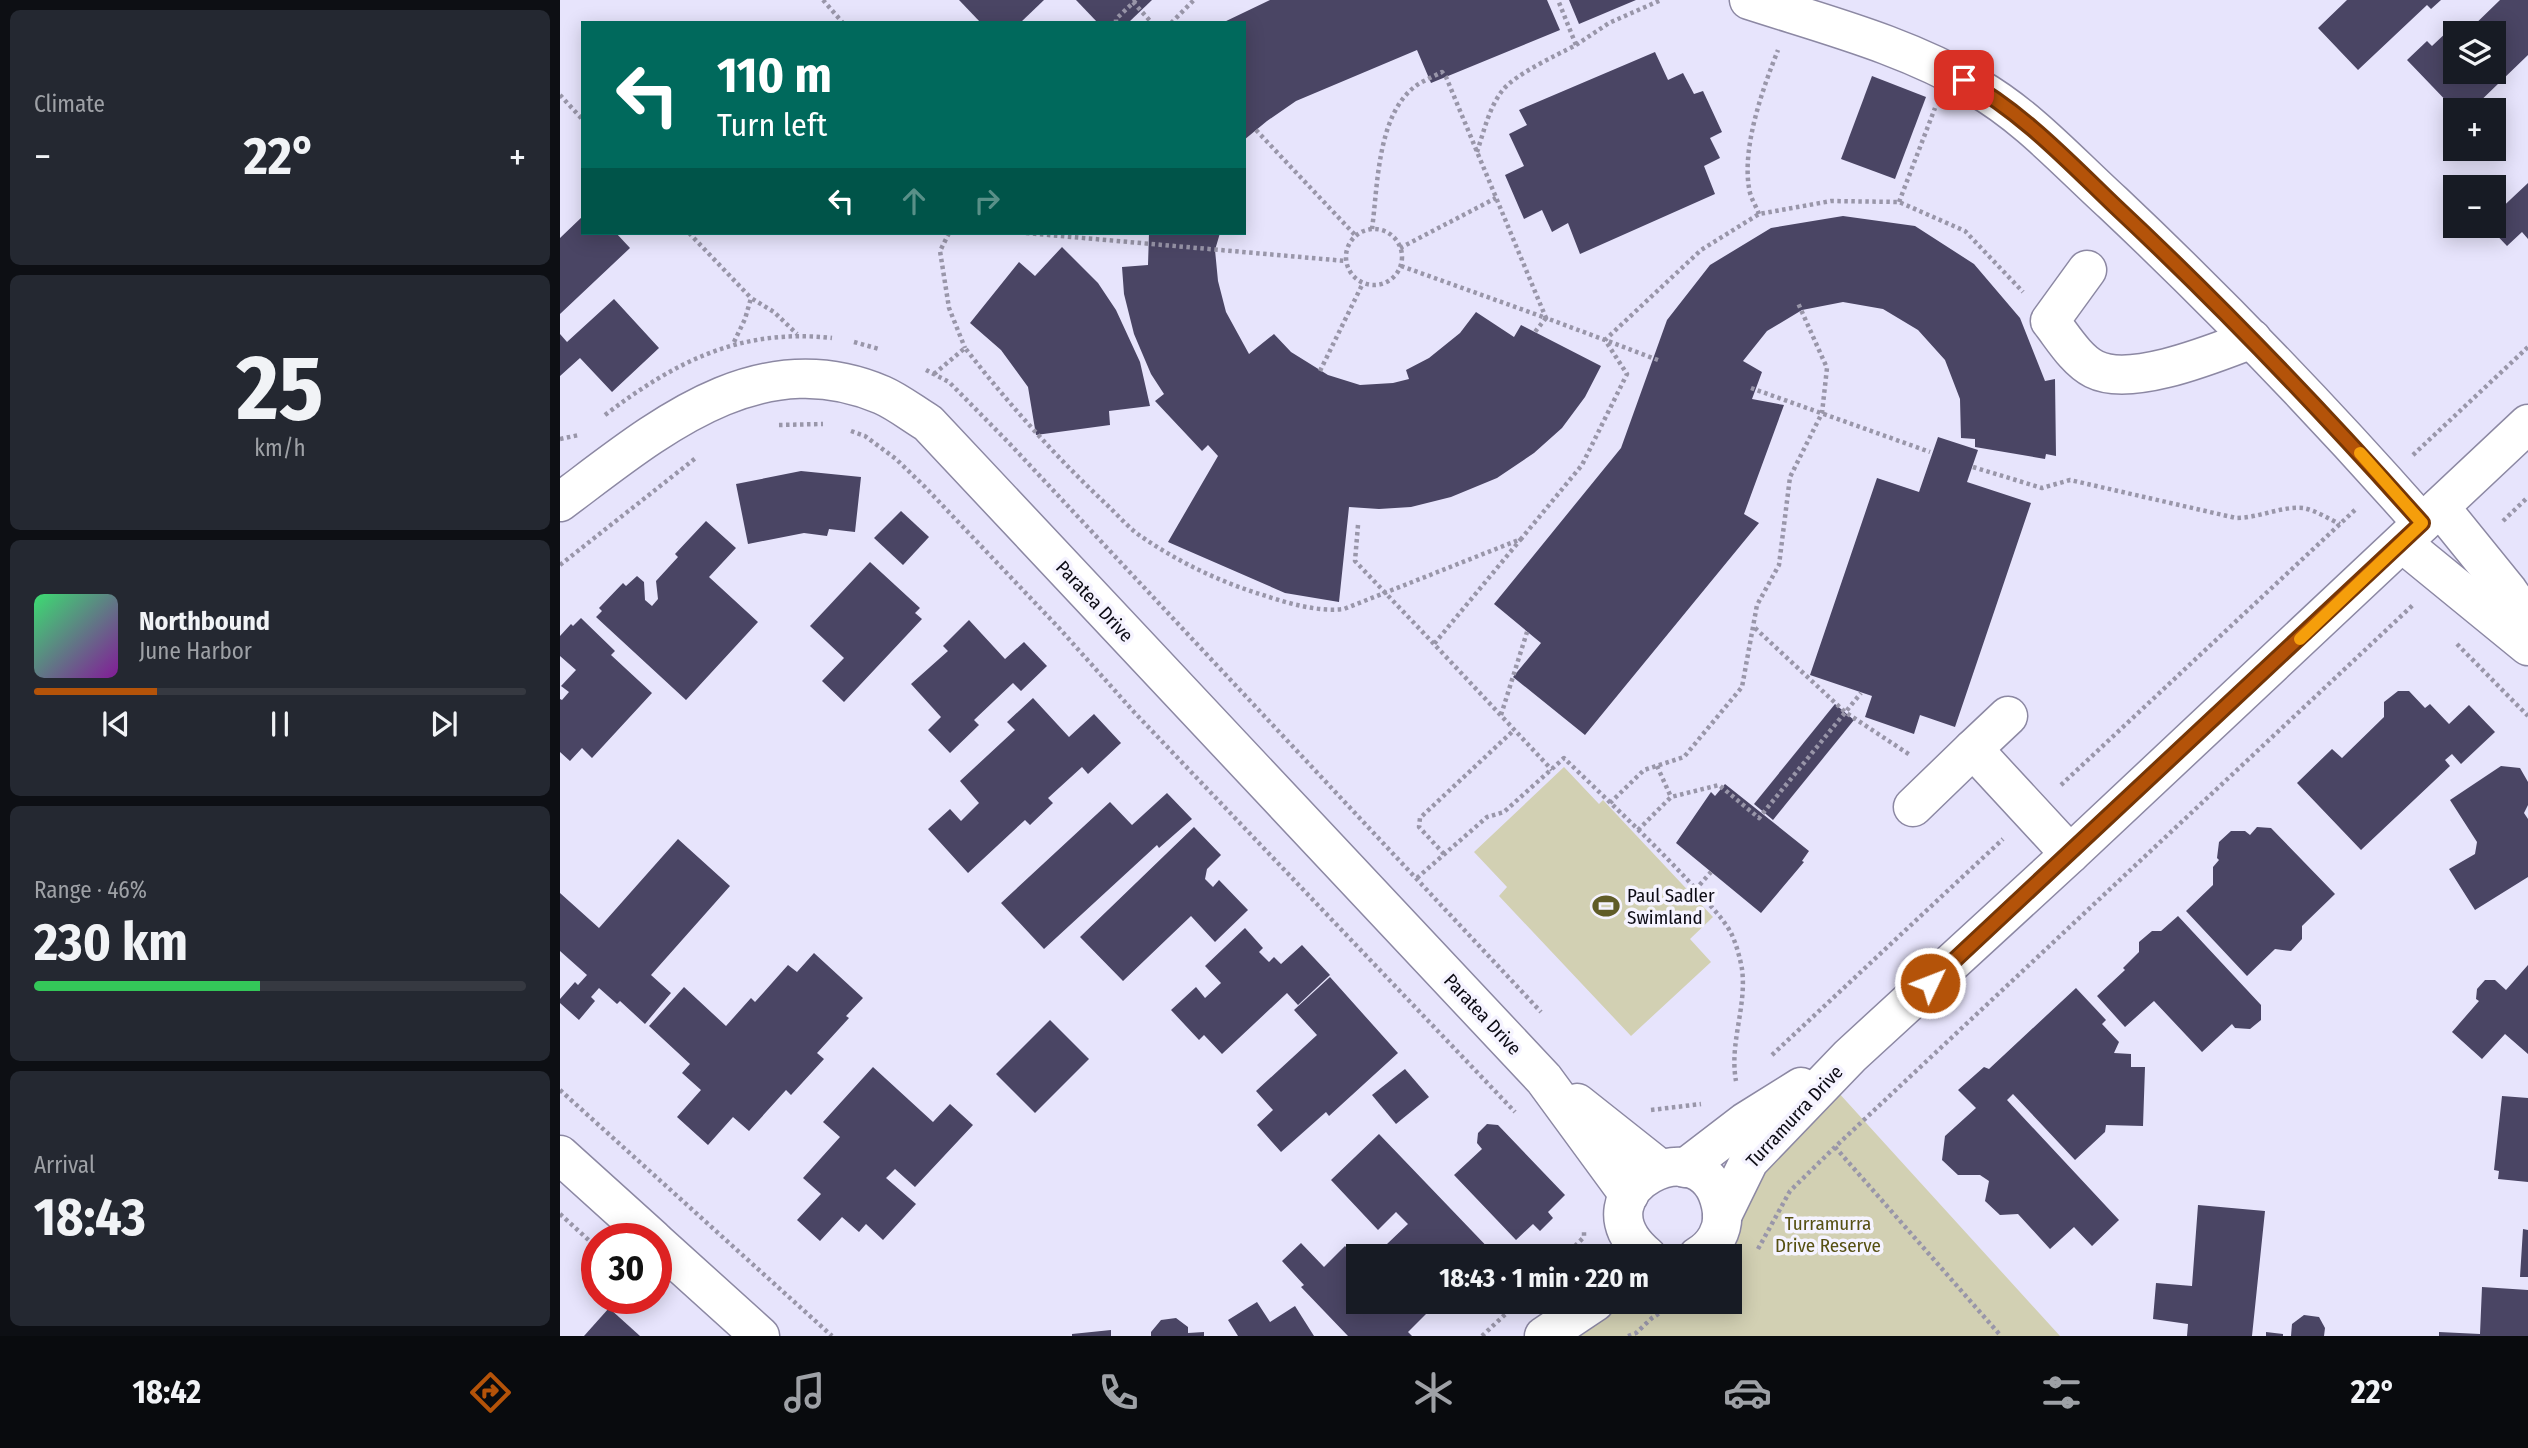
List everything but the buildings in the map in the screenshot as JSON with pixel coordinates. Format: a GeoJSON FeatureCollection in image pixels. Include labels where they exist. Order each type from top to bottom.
{"type":"FeatureCollection","features":[{"type":"Feature","properties":{"kind":"street"},"geometry":{"type":"LineString","coordinates":[[1749,0],[1792,14],[1838,13],[1979,88],[2030,126],[2283,370],[2385,481],[2528,646]]}},
{"type":"Feature","properties":{"kind":"street"},"geometry":{"type":"LineString","coordinates":[[2087,270],[2050,321],[2090,367],[2107,373],[2150,371],[2179,365],[2252,339]]}},
{"type":"Feature","properties":{"kind":"street","name":"Paratea Drive"},"geometry":{"type":"LineString","coordinates":[[560,502],[638,444],[684,415],[728,392],[774,381],[806,379],[841,382],[883,396],[928,423],[1544,1079],[1627,1209],[1635,1244]]}},
{"type":"Feature","properties":{"kind":"street","name":"Turramurra Drive"},"geometry":{"type":"LineString","coordinates":[[1713,1244],[1720,1230],[1722,1216],[1749,1161],[1850,1056],[2070,854],[2528,424]]}},
{"type":"Feature","properties":{"kind":"street"},"geometry":{"type":"LineString","coordinates":[[2421,524],[2508,591],[2528,620]]}},
{"type":"Feature","properties":{"kind":"street"},"geometry":{"type":"LineString","coordinates":[[1913,807],[2008,716]]}},
{"type":"Feature","properties":{"kind":"street"},"geometry":{"type":"LineString","coordinates":[[1973,749],[2070,854]]}},
{"type":"Feature","properties":{"kind":"street","name":"Turramurra Drive"},"geometry":{"type":"LineString","coordinates":[[1627,1209],[1636,1183],[1647,1174],[1672,1168],[1850,1056]]}},
{"type":"Feature","properties":{"kind":"street","name":"Paratea Drive"},"geometry":{"type":"LineString","coordinates":[[1544,1079],[1672,1168],[1700,1174],[1712,1185],[1720,1199],[1722,1216]]}},
{"type":"Feature","properties":{"kind":"street"},"geometry":{"type":"LineString","coordinates":[[560,1155],[636,1223]]}},
{"type":"Feature","properties":{"kind":"street"},"geometry":{"type":"LineString","coordinates":[[1596,1244],[1627,1209]]}},
{"type":"Feature","properties":{"kind":"street"},"geometry":{"type":"LineString","coordinates":[[672,1256],[760,1336]]}},
{"type":"Feature","properties":{"kind":"street"},"geometry":{"type":"LineString","coordinates":[[1543,1336],[1559,1314]]}},
{"type":"Feature","properties":{"kind":"street"},"geometry":{"type":"LineString","coordinates":[[1543,1336],[1577,1314]]}},
{"type":"Feature","properties":{"kind":"path"},"geometry":{"type":"LineString","coordinates":[[823,0],[841,21]]}},
{"type":"Feature","properties":{"kind":"path"},"geometry":{"type":"LineString","coordinates":[[1173,21],[1194,0]]}},
{"type":"Feature","properties":{"kind":"path"},"geometry":{"type":"LineString","coordinates":[[1558,0],[1576,45]]}},
{"type":"Feature","properties":{"kind":"path"},"geometry":{"type":"LineString","coordinates":[[1477,152],[1489,117],[1503,89],[1539,64],[1576,45],[1609,23],[1661,0]]}},
{"type":"Feature","properties":{"kind":"path"},"geometry":{"type":"LineString","coordinates":[[1116,21],[1134,1],[1150,21]]}},
{"type":"Feature","properties":{"kind":"path"},"geometry":{"type":"LineString","coordinates":[[1759,214],[1749,189],[1749,156],[1756,116],[1770,69],[1792,14]]}},
{"type":"Feature","properties":{"kind":"path"},"geometry":{"type":"LineString","coordinates":[[1899,202],[1949,71]]}},
{"type":"Feature","properties":{"kind":"path"},"geometry":{"type":"LineString","coordinates":[[1372,229],[1385,135],[1396,108],[1416,86],[1442,72],[1546,318]]}},
{"type":"Feature","properties":{"kind":"path"},"geometry":{"type":"LineString","coordinates":[[560,95],[581,118]]}},
{"type":"Feature","properties":{"kind":"path"},"geometry":{"type":"LineString","coordinates":[[1256,130],[1356,236]]}},
{"type":"Feature","properties":{"kind":"path"},"geometry":{"type":"LineString","coordinates":[[1400,248],[1496,198]]}},
{"type":"Feature","properties":{"kind":"path"},"geometry":{"type":"LineString","coordinates":[[1605,340],[1701,250],[1759,214],[1831,201],[1899,202],[1965,231],[2050,321]]}},
{"type":"Feature","properties":{"kind":"path"},"geometry":{"type":"LineString","coordinates":[[1372,229],[1389,234],[1400,248],[1401,266],[1390,280],[1381,284],[1363,283],[1355,278],[1346,261],[1350,243],[1363,231],[1372,229]]}},
{"type":"Feature","properties":{"kind":"path"},"geometry":{"type":"LineString","coordinates":[[691,235],[751,298],[775,312],[797,334]]}},
{"type":"Feature","properties":{"kind":"path"},"geometry":{"type":"LineString","coordinates":[[948,235],[940,251],[948,308],[965,348],[1018,413],[1077,477],[1142,538],[1184,562],[1237,587],[1328,611],[1344,609],[1521,539]]}},
{"type":"Feature","properties":{"kind":"path"},"geometry":{"type":"LineString","coordinates":[[1058,235],[1346,261]]}},
{"type":"Feature","properties":{"kind":"path"},"geometry":{"type":"LineString","coordinates":[[1401,266],[1658,359]]}},
{"type":"Feature","properties":{"kind":"path"},"geometry":{"type":"LineString","coordinates":[[1320,370],[1363,283]]}},
{"type":"Feature","properties":{"kind":"path"},"geometry":{"type":"LineString","coordinates":[[733,343],[745,320],[751,298]]}},
{"type":"Feature","properties":{"kind":"path"},"geometry":{"type":"LineString","coordinates":[[1610,803],[1644,770],[1684,757],[1737,697],[1745,678],[1757,605],[1779,565],[1790,477],[1822,413],[1827,368],[1798,303]]}},
{"type":"Feature","properties":{"kind":"path"},"geometry":{"type":"LineString","coordinates":[[1535,332],[1546,318]]}},
{"type":"Feature","properties":{"kind":"path"},"geometry":{"type":"LineString","coordinates":[[1434,644],[1582,465],[1627,374],[1605,340]]}},
{"type":"Feature","properties":{"kind":"path"},"geometry":{"type":"LineString","coordinates":[[1973,467],[2042,488],[2070,480],[2236,518],[2305,508],[2340,524],[2528,347]]}},
{"type":"Feature","properties":{"kind":"path"},"geometry":{"type":"LineString","coordinates":[[934,374],[965,348]]}},
{"type":"Feature","properties":{"kind":"path"},"geometry":{"type":"LineString","coordinates":[[1751,388],[1930,452]]}},
{"type":"Feature","properties":{"kind":"path"},"geometry":{"type":"LineString","coordinates":[[776,425],[835,424]]}},
{"type":"Feature","properties":{"kind":"path"},"geometry":{"type":"LineString","coordinates":[[845,428],[865,436],[925,487],[1059,628],[1134,712],[1515,1112]]}},
{"type":"Feature","properties":{"kind":"path"},"geometry":{"type":"LineString","coordinates":[[560,565],[701,454]]}},
{"type":"Feature","properties":{"kind":"path"},"geometry":{"type":"LineString","coordinates":[[2499,524],[2528,497]]}},
{"type":"Feature","properties":{"kind":"path"},"geometry":{"type":"LineString","coordinates":[[1357,525],[1355,561],[1552,770]]}},
{"type":"Feature","properties":{"kind":"path"},"geometry":{"type":"LineString","coordinates":[[1751,1259],[1766,1238],[1790,1191],[1835,1147],[2416,602],[2425,612]]}},
{"type":"Feature","properties":{"kind":"path"},"geometry":{"type":"LineString","coordinates":[[1754,628],[1845,712],[1944,777]]}},
{"type":"Feature","properties":{"kind":"path"},"geometry":{"type":"LineString","coordinates":[[1501,715],[1527,632]]}},
{"type":"Feature","properties":{"kind":"path"},"geometry":{"type":"LineString","coordinates":[[2453,640],[2528,716]]}},
{"type":"Feature","properties":{"kind":"path"},"geometry":{"type":"LineString","coordinates":[[1638,831],[1671,797],[1719,785],[1759,818],[1861,693]]}},
{"type":"Feature","properties":{"kind":"path"},"geometry":{"type":"LineString","coordinates":[[1444,854],[1419,827],[1420,818],[1514,730]]}},
{"type":"Feature","properties":{"kind":"path"},"geometry":{"type":"LineString","coordinates":[[1417,878],[1487,817],[1504,812],[1564,758],[1712,907],[1731,933],[1742,965],[1742,1005],[1733,1053],[1738,1086]]}},
{"type":"Feature","properties":{"kind":"path"},"geometry":{"type":"LineString","coordinates":[[1657,766],[1671,797]]}},
{"type":"Feature","properties":{"kind":"path"},"geometry":{"type":"LineString","coordinates":[[1695,890],[1711,872]]}},
{"type":"Feature","properties":{"kind":"path"},"geometry":{"type":"LineString","coordinates":[[560,1090],[832,1336]]}},
{"type":"Feature","properties":{"kind":"path"},"geometry":{"type":"LineString","coordinates":[[1686,1107],[1708,1102]]}},
{"type":"Feature","properties":{"kind":"path"},"geometry":{"type":"LineString","coordinates":[[1835,1147],[2001,1336]]}},
{"type":"Feature","properties":{"kind":"path"},"geometry":{"type":"LineString","coordinates":[[560,1214],[581,1233]]}},
{"type":"Feature","properties":{"kind":"path"},"geometry":{"type":"LineString","coordinates":[[1482,1336],[1505,1314]]}},
{"type":"Feature","properties":{"kind":"path"},"geometry":{"type":"LineString","coordinates":[[1628,1336],[1636,1333],[1658,1314]]}},
{"type":"Feature","properties":{"kind":"green space","name":"Paul Sadler Swimland"},"geometry":{"type":"Polygon","coordinates":[[[1564,767],[1599,804],[1603,800],[1713,917],[1690,939],[1711,962],[1631,1036],[1499,896],[1507,887],[1474,852],[1564,767]]]}},
{"type":"Feature","properties":{"kind":"green space","name":"Turramurra Drive Reserve"},"geometry":{"type":"Polygon","coordinates":[[[1827,1080],[2060,1336],[1544,1336],[1577,1314],[1742,1314],[1742,1244],[1707,1244],[1827,1080]]]}},
{"type":"Feature","properties":{"kind":"slow traffic"},"geometry":{"type":"LineString","coordinates":[[2300,639],[2422,523],[2360,453]]}},
{"type":"Feature","properties":{"kind":"place","name":"Paul Sadler Swimland"},"geometry":{"type":"Point","coordinates":[1606,906]}},
{"type":"Feature","properties":{"kind":"route"},"geometry":{"type":"LineString","coordinates":[[1930,983],[2422,523],[2283,370],[2148,237],[2030,126],[1964,80]]}}]}
